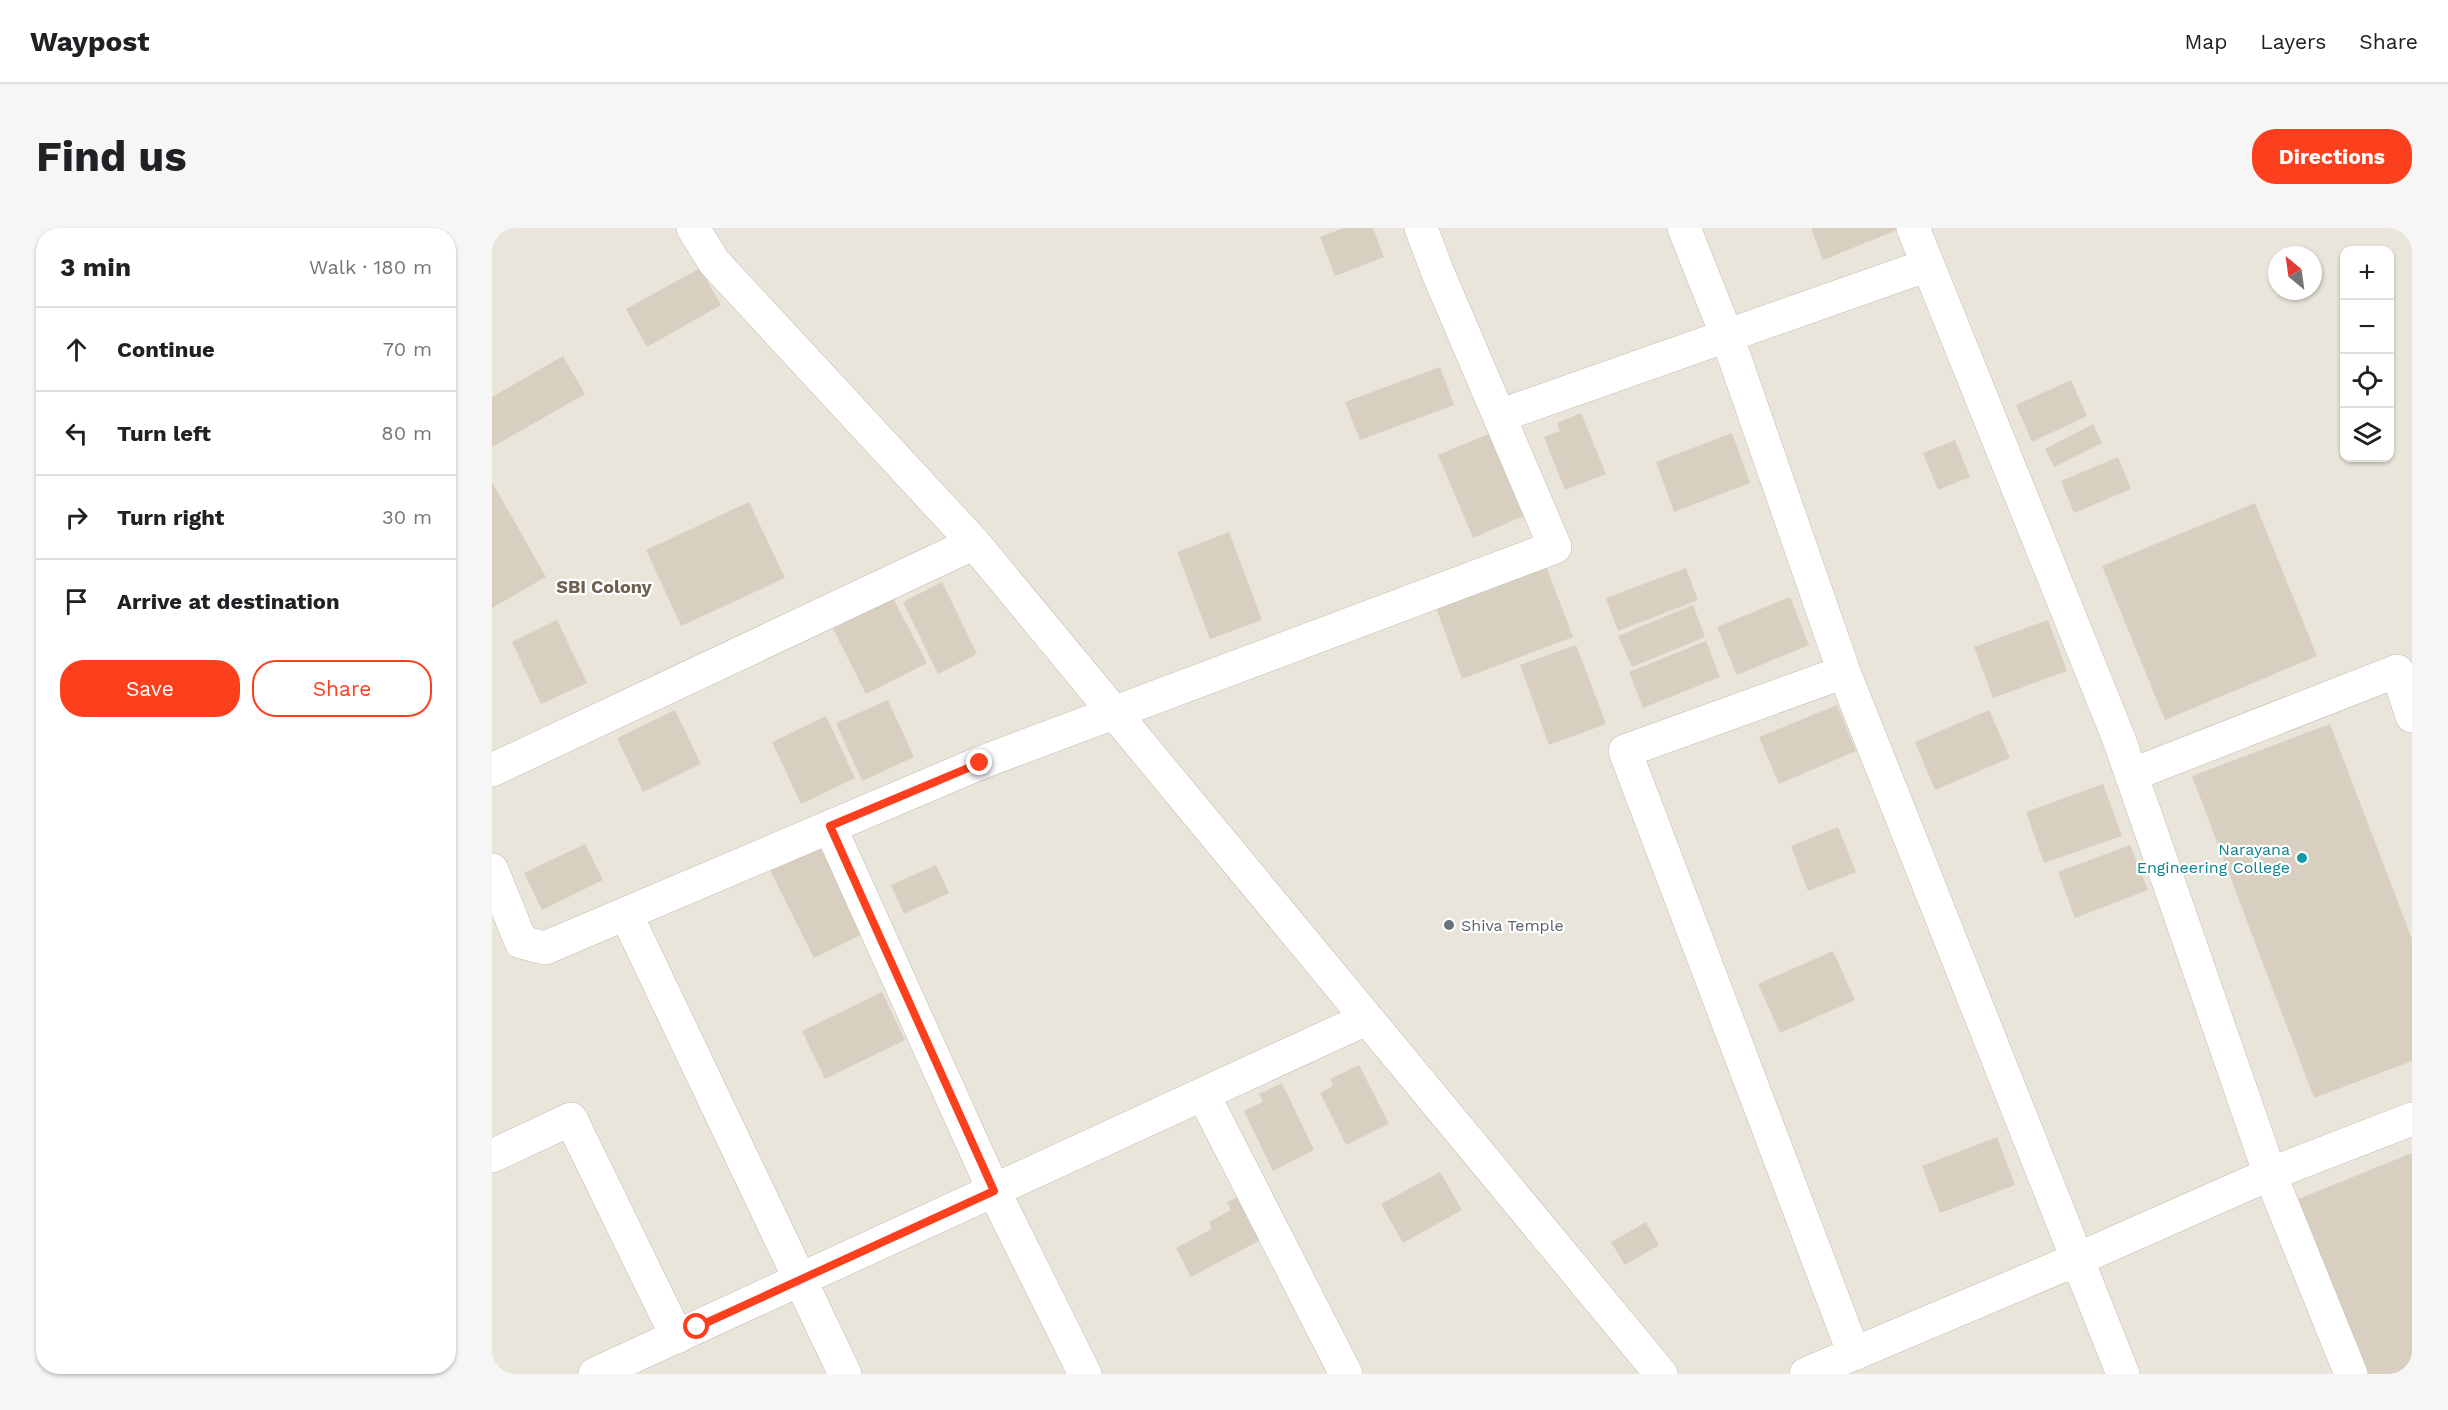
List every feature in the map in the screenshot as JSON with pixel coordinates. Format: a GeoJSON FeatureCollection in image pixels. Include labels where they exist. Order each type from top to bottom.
{"type":"FeatureCollection","features":[{"type":"Feature","properties":{"kind":"street"},"geometry":{"type":"LineString","coordinates":[[693,228],[714,262],[974,543],[1661,1374]]}},
{"type":"Feature","properties":{"kind":"street"},"geometry":{"type":"LineString","coordinates":[[492,870],[521,942],[545,948],[980,763],[1555,547],[1421,228]]}},
{"type":"Feature","properties":{"kind":"street"},"geometry":{"type":"LineString","coordinates":[[1684,228],[1727,336],[1844,672],[2123,1374]]}},
{"type":"Feature","properties":{"kind":"street"},"geometry":{"type":"LineString","coordinates":[[1913,228],[2114,728],[2270,1174],[2352,1374]]}},
{"type":"Feature","properties":{"kind":"street"},"geometry":{"type":"LineString","coordinates":[[1499,416],[1928,265]]}},
{"type":"Feature","properties":{"kind":"street"},"geometry":{"type":"LineString","coordinates":[[492,770],[974,543]]}},
{"type":"Feature","properties":{"kind":"street"},"geometry":{"type":"LineString","coordinates":[[2131,775],[2397,671],[2412,716]]}},
{"type":"Feature","properties":{"kind":"street"},"geometry":{"type":"LineString","coordinates":[[1844,672],[1624,752],[1854,1354]]}},
{"type":"Feature","properties":{"kind":"street"},"geometry":{"type":"LineString","coordinates":[[830,826],[994,1191],[1085,1374]]}},
{"type":"Feature","properties":{"kind":"street"},"geometry":{"type":"LineString","coordinates":[[626,914],[844,1374]]}},
{"type":"Feature","properties":{"kind":"street"},"geometry":{"type":"LineString","coordinates":[[595,1374],[1366,1019]]}},
{"type":"Feature","properties":{"kind":"street"},"geometry":{"type":"LineString","coordinates":[[1203,1094],[1346,1374]]}},
{"type":"Feature","properties":{"kind":"street"},"geometry":{"type":"LineString","coordinates":[[492,1156],[571,1119],[677,1337]]}},
{"type":"Feature","properties":{"kind":"street"},"geometry":{"type":"LineString","coordinates":[[1806,1374],[2078,1259],[2270,1174],[2412,1119]]}},
{"type":"Feature","properties":{"kind":"shaded area"},"geometry":{"type":"Polygon","coordinates":[[[492,228],[2412,228],[2412,1374],[492,1374],[492,228]]]}},
{"type":"Feature","properties":{"kind":"building"},"geometry":{"type":"Polygon","coordinates":[[[1344,228],[1373,228],[1384,257],[1335,276],[1320,237],[1344,228]]]}},
{"type":"Feature","properties":{"kind":"building"},"geometry":{"type":"Polygon","coordinates":[[[1811,228],[1902,228],[1823,260],[1811,228]]]}},
{"type":"Feature","properties":{"kind":"building"},"geometry":{"type":"Polygon","coordinates":[[[700,268],[721,305],[647,347],[626,309],[700,268]]]}},
{"type":"Feature","properties":{"kind":"building"},"geometry":{"type":"Polygon","coordinates":[[[563,356],[585,394],[492,447],[492,397],[563,356]]]}},
{"type":"Feature","properties":{"kind":"building"},"geometry":{"type":"Polygon","coordinates":[[[1440,367],[1454,405],[1360,440],[1345,402],[1440,367]]]}},
{"type":"Feature","properties":{"kind":"building"},"geometry":{"type":"Polygon","coordinates":[[[2071,380],[2087,416],[2032,442],[2016,405],[2071,380]]]}},
{"type":"Feature","properties":{"kind":"building"},"geometry":{"type":"Polygon","coordinates":[[[1581,413],[1606,474],[1565,490],[1544,437],[1560,431],[1557,423],[1581,413]]]}},
{"type":"Feature","properties":{"kind":"building"},"geometry":{"type":"Polygon","coordinates":[[[2093,424],[2102,443],[2054,467],[2045,449],[2093,424]]]}},
{"type":"Feature","properties":{"kind":"building"},"geometry":{"type":"Polygon","coordinates":[[[1491,433],[1526,515],[1473,538],[1438,455],[1491,433]]]}},
{"type":"Feature","properties":{"kind":"building"},"geometry":{"type":"Polygon","coordinates":[[[1732,433],[1750,483],[1674,512],[1656,462],[1732,433]]]}},
{"type":"Feature","properties":{"kind":"building"},"geometry":{"type":"Polygon","coordinates":[[[1955,440],[1970,477],[1938,490],[1923,453],[1955,440]]]}},
{"type":"Feature","properties":{"kind":"building"},"geometry":{"type":"Polygon","coordinates":[[[2118,457],[2131,489],[2074,513],[2061,481],[2118,457]]]}},
{"type":"Feature","properties":{"kind":"building"},"geometry":{"type":"Polygon","coordinates":[[[492,482],[546,577],[492,608],[492,482]]]}},
{"type":"Feature","properties":{"kind":"building"},"geometry":{"type":"Polygon","coordinates":[[[749,502],[785,578],[681,626],[646,550],[749,502]]]}},
{"type":"Feature","properties":{"kind":"building"},"geometry":{"type":"Polygon","coordinates":[[[2255,503],[2317,656],[2165,720],[2102,566],[2255,503]]]}},
{"type":"Feature","properties":{"kind":"building"},"geometry":{"type":"Polygon","coordinates":[[[1229,532],[1262,620],[1210,639],[1177,552],[1229,532]]]}},
{"type":"Feature","properties":{"kind":"building"},"geometry":{"type":"Polygon","coordinates":[[[1545,563],[1573,637],[1462,679],[1435,605],[1545,563]]]}},
{"type":"Feature","properties":{"kind":"building"},"geometry":{"type":"Polygon","coordinates":[[[1686,568],[1698,600],[1618,631],[1606,598],[1686,568]]]}},
{"type":"Feature","properties":{"kind":"building"},"geometry":{"type":"Polygon","coordinates":[[[942,582],[977,654],[938,674],[903,602],[942,582]]]}},
{"type":"Feature","properties":{"kind":"building"},"geometry":{"type":"Polygon","coordinates":[[[1790,597],[1809,645],[1737,675],[1717,627],[1790,597]]]}},
{"type":"Feature","properties":{"kind":"building"},"geometry":{"type":"Polygon","coordinates":[[[893,598],[927,663],[866,694],[833,629],[893,598]]]}},
{"type":"Feature","properties":{"kind":"building"},"geometry":{"type":"Polygon","coordinates":[[[1693,605],[1705,637],[1632,667],[1618,636],[1693,605]]]}},
{"type":"Feature","properties":{"kind":"building"},"geometry":{"type":"Polygon","coordinates":[[[557,620],[587,683],[541,704],[512,642],[557,620]]]}},
{"type":"Feature","properties":{"kind":"building"},"geometry":{"type":"Polygon","coordinates":[[[2048,620],[2067,671],[1993,698],[1974,647],[2048,620]]]}},
{"type":"Feature","properties":{"kind":"building"},"geometry":{"type":"Polygon","coordinates":[[[1706,641],[1720,677],[1643,708],[1629,672],[1706,641]]]}},
{"type":"Feature","properties":{"kind":"building"},"geometry":{"type":"Polygon","coordinates":[[[1576,645],[1606,724],[1549,745],[1520,665],[1576,645]]]}},
{"type":"Feature","properties":{"kind":"building"},"geometry":{"type":"Polygon","coordinates":[[[888,700],[914,757],[862,781],[836,723],[888,700]]]}},
{"type":"Feature","properties":{"kind":"building"},"geometry":{"type":"Polygon","coordinates":[[[1837,705],[1856,751],[1779,784],[1759,737],[1837,705]]]}},
{"type":"Feature","properties":{"kind":"building"},"geometry":{"type":"Polygon","coordinates":[[[675,710],[701,764],[643,792],[617,738],[675,710]]]}},
{"type":"Feature","properties":{"kind":"building"},"geometry":{"type":"Polygon","coordinates":[[[1989,710],[2010,758],[1935,790],[1915,742],[1989,710]]]}},
{"type":"Feature","properties":{"kind":"building"},"geometry":{"type":"Polygon","coordinates":[[[826,716],[855,778],[801,804],[772,742],[826,716]]]}},
{"type":"Feature","properties":{"kind":"building","name":"Narayana Engineering College"},"geometry":{"type":"Polygon","coordinates":[[[2330,724],[2412,939],[2412,1061],[2314,1098],[2192,776],[2330,724]]]}},
{"type":"Feature","properties":{"kind":"building"},"geometry":{"type":"Polygon","coordinates":[[[2103,784],[2122,836],[2044,863],[2026,812],[2103,784]]]}},
{"type":"Feature","properties":{"kind":"building"},"geometry":{"type":"Polygon","coordinates":[[[1838,827],[1856,872],[1808,891],[1791,846],[1838,827]]]}},
{"type":"Feature","properties":{"kind":"building"},"geometry":{"type":"Polygon","coordinates":[[[818,843],[863,934],[814,958],[769,868],[818,843]]]}},
{"type":"Feature","properties":{"kind":"building"},"geometry":{"type":"Polygon","coordinates":[[[585,844],[603,880],[542,910],[524,873],[585,844]]]}},
{"type":"Feature","properties":{"kind":"building"},"geometry":{"type":"Polygon","coordinates":[[[2130,845],[2148,890],[2075,918],[2058,872],[2130,845]]]}},
{"type":"Feature","properties":{"kind":"building"},"geometry":{"type":"Polygon","coordinates":[[[936,865],[949,893],[904,914],[891,885],[936,865]]]}},
{"type":"Feature","properties":{"kind":"building"},"geometry":{"type":"Polygon","coordinates":[[[1833,951],[1855,1000],[1780,1033],[1758,984],[1833,951]]]}},
{"type":"Feature","properties":{"kind":"building"},"geometry":{"type":"Polygon","coordinates":[[[882,992],[905,1040],[825,1079],[802,1031],[882,992]]]}},
{"type":"Feature","properties":{"kind":"building"},"geometry":{"type":"Polygon","coordinates":[[[1359,1065],[1389,1124],[1346,1145],[1320,1093],[1333,1086],[1330,1079],[1359,1065]]]}},
{"type":"Feature","properties":{"kind":"building"},"geometry":{"type":"Polygon","coordinates":[[[1282,1083],[1314,1150],[1273,1171],[1244,1111],[1263,1102],[1259,1094],[1282,1083]]]}},
{"type":"Feature","properties":{"kind":"building"},"geometry":{"type":"Polygon","coordinates":[[[1997,1137],[2015,1185],[1940,1213],[1922,1166],[1997,1137]]]}},
{"type":"Feature","properties":{"kind":"building"},"geometry":{"type":"Polygon","coordinates":[[[2412,1153],[2412,1374],[2366,1374],[2296,1200],[2412,1153]]]}},
{"type":"Feature","properties":{"kind":"building"},"geometry":{"type":"Polygon","coordinates":[[[1440,1172],[1462,1210],[1403,1243],[1381,1204],[1440,1172]]]}},
{"type":"Feature","properties":{"kind":"building"},"geometry":{"type":"Polygon","coordinates":[[[1246,1193],[1268,1236],[1191,1277],[1176,1248],[1212,1229],[1209,1222],[1231,1210],[1227,1202],[1246,1193]]]}},
{"type":"Feature","properties":{"kind":"building"},"geometry":{"type":"Polygon","coordinates":[[[1646,1222],[1659,1245],[1625,1265],[1611,1242],[1646,1222]]]}},
{"type":"Feature","properties":{"kind":"place","name":"Narayana Engineering College"},"geometry":{"type":"Point","coordinates":[2302,858]}},
{"type":"Feature","properties":{"kind":"place","name":"Shiva Temple"},"geometry":{"type":"Point","coordinates":[1449,925]}},
{"type":"Feature","properties":{"kind":"district","name":"SBI Colony"},"geometry":{"type":"Point","coordinates":[604,586]}},
{"type":"Feature","properties":{"kind":"route"},"geometry":{"type":"LineString","coordinates":[[697,1327],[994,1191],[830,826],[980,763]]}}]}
